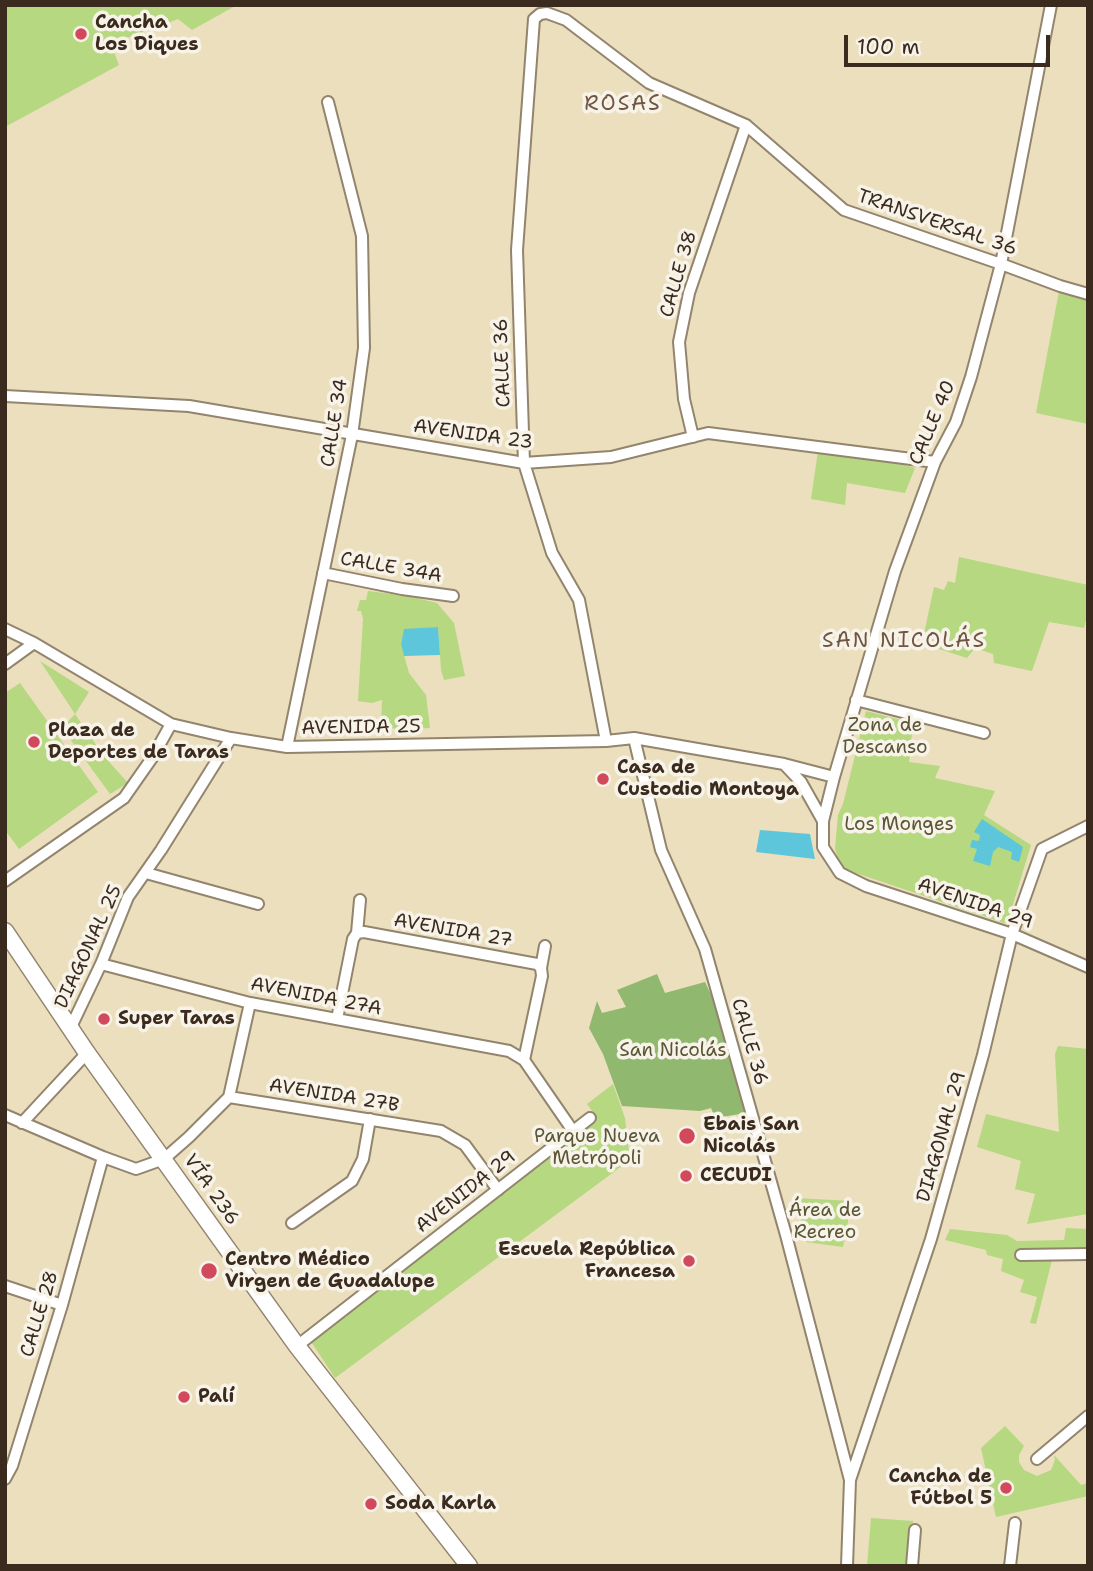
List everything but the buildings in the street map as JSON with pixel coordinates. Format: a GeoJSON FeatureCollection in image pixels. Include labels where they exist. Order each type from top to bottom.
{"type":"FeatureCollection","features":[{"type":"Feature","properties":{"kind":"main road","name":"VÍA 236"},"geometry":{"type":"LineString","coordinates":[[5,931],[87,1053],[297,1346],[469,1566]]}},
{"type":"Feature","properties":{"kind":"street","name":"CALLE 40"},"geometry":{"type":"LineString","coordinates":[[823,847],[823,821],[834,777],[895,570],[935,461],[956,422],[968,388],[1001,264],[1051,5]]}},
{"type":"Feature","properties":{"kind":"street","name":"TRANSVERSAL 36"},"geometry":{"type":"LineString","coordinates":[[540,14],[547,13],[566,20],[649,83],[746,125],[844,210],[1088,294]]}},
{"type":"Feature","properties":{"kind":"street","name":"CALLE 36"},"geometry":{"type":"LineString","coordinates":[[540,14],[534,19],[517,250],[524,463],[552,553],[579,600],[606,741]]}},
{"type":"Feature","properties":{"kind":"street","name":"CALLE 34"},"geometry":{"type":"LineString","coordinates":[[287,747],[352,435],[364,348],[362,236],[328,102]]}},
{"type":"Feature","properties":{"kind":"street","name":"CALLE 38"},"geometry":{"type":"LineString","coordinates":[[693,437],[684,399],[679,342],[689,293],[746,125]]}},
{"type":"Feature","properties":{"kind":"street","name":"AVENIDA 23"},"geometry":{"type":"LineString","coordinates":[[5,396],[189,406],[524,463],[611,457],[708,433],[935,461]]}},
{"type":"Feature","properties":{"kind":"street","name":"CALLE 34A"},"geometry":{"type":"LineString","coordinates":[[323,573],[453,596]]}},
{"type":"Feature","properties":{"kind":"street","name":"AVENIDA 25"},"geometry":{"type":"LineString","coordinates":[[5,629],[34,642],[171,724],[231,738],[287,747],[606,741],[634,738],[784,764],[834,777]]}},
{"type":"Feature","properties":{"kind":"street"},"geometry":{"type":"LineString","coordinates":[[5,664],[34,642]]}},
{"type":"Feature","properties":{"kind":"street"},"geometry":{"type":"LineString","coordinates":[[856,700],[984,733]]}},
{"type":"Feature","properties":{"kind":"street"},"geometry":{"type":"LineString","coordinates":[[5,881],[124,798],[152,758],[171,724]]}},
{"type":"Feature","properties":{"kind":"street","name":"DIAGONAL 25"},"geometry":{"type":"LineString","coordinates":[[71,1029],[128,897],[161,850],[231,738]]}},
{"type":"Feature","properties":{"kind":"street","name":"CALLE 36"},"geometry":{"type":"LineString","coordinates":[[634,738],[661,850],[705,949],[786,1235],[850,1480],[847,1566]]}},
{"type":"Feature","properties":{"kind":"street"},"geometry":{"type":"LineString","coordinates":[[784,764],[801,782],[823,821]]}},
{"type":"Feature","properties":{"kind":"street","name":"DIAGONAL 29"},"geometry":{"type":"LineString","coordinates":[[850,1480],[931,1239],[983,1055],[1012,933],[1042,849],[1088,826]]}},
{"type":"Feature","properties":{"kind":"street","name":"AVENIDA 29"},"geometry":{"type":"LineString","coordinates":[[823,847],[840,873],[866,886],[1012,933],[1088,967]]}},
{"type":"Feature","properties":{"kind":"street"},"geometry":{"type":"LineString","coordinates":[[146,873],[258,904]]}},
{"type":"Feature","properties":{"kind":"street"},"geometry":{"type":"LineString","coordinates":[[337,1019],[353,939],[357,933],[360,900]]}},
{"type":"Feature","properties":{"kind":"street","name":"AVENIDA 27"},"geometry":{"type":"LineString","coordinates":[[357,933],[537,964],[541,968]]}},
{"type":"Feature","properties":{"kind":"street"},"geometry":{"type":"LineString","coordinates":[[545,946],[542,976],[524,1060],[573,1132]]}},
{"type":"Feature","properties":{"kind":"street","name":"AVENIDA 27A"},"geometry":{"type":"LineString","coordinates":[[101,964],[250,1003],[509,1051],[524,1060]]}},
{"type":"Feature","properties":{"kind":"street"},"geometry":{"type":"LineString","coordinates":[[5,1115],[136,1169],[163,1159],[229,1097],[250,1003]]}},
{"type":"Feature","properties":{"kind":"street"},"geometry":{"type":"LineString","coordinates":[[22,1123],[87,1053]]}},
{"type":"Feature","properties":{"kind":"street","name":"AVENIDA 27B"},"geometry":{"type":"LineString","coordinates":[[229,1097],[441,1131],[465,1145],[498,1190]]}},
{"type":"Feature","properties":{"kind":"street","name":"AVENIDA 29"},"geometry":{"type":"LineString","coordinates":[[297,1346],[590,1118]]}},
{"type":"Feature","properties":{"kind":"street"},"geometry":{"type":"LineString","coordinates":[[292,1223],[352,1181],[363,1159],[370,1119]]}},
{"type":"Feature","properties":{"kind":"street","name":"CALLE 28"},"geometry":{"type":"LineString","coordinates":[[5,1479],[12,1466],[62,1305],[103,1157]]}},
{"type":"Feature","properties":{"kind":"street"},"geometry":{"type":"LineString","coordinates":[[1021,1255],[1088,1254]]}},
{"type":"Feature","properties":{"kind":"street"},"geometry":{"type":"LineString","coordinates":[[5,1286],[62,1305]]}},
{"type":"Feature","properties":{"kind":"street"},"geometry":{"type":"LineString","coordinates":[[1037,1459],[1088,1416]]}},
{"type":"Feature","properties":{"kind":"street"},"geometry":{"type":"LineString","coordinates":[[1010,1566],[1015,1523]]}},
{"type":"Feature","properties":{"kind":"street"},"geometry":{"type":"LineString","coordinates":[[912,1566],[915,1530]]}},
{"type":"Feature","properties":{"kind":"green space"},"geometry":{"type":"Polygon","coordinates":[[[5,5],[237,5],[192,30],[178,19],[111,44],[119,65],[5,127],[5,5]]]}},
{"type":"Feature","properties":{"kind":"green space"},"geometry":{"type":"Polygon","coordinates":[[[1060,286],[1088,294],[1088,424],[1036,413],[1060,286]]]}},
{"type":"Feature","properties":{"kind":"green space"},"geometry":{"type":"Polygon","coordinates":[[[818,451],[890,460],[915,468],[905,493],[847,483],[845,505],[811,499],[818,451]]]}},
{"type":"Feature","properties":{"kind":"green space"},"geometry":{"type":"Polygon","coordinates":[[[959,557],[1088,585],[1088,611],[1084,628],[1049,622],[1032,671],[994,663],[993,654],[975,648],[967,658],[939,649],[940,643],[923,638],[934,587],[944,590],[948,581],[955,583],[959,557]]]}},
{"type":"Feature","properties":{"kind":"green space"},"geometry":{"type":"Polygon","coordinates":[[[368,591],[437,603],[454,623],[465,676],[444,680],[438,627],[404,630],[401,644],[409,673],[426,695],[430,728],[381,728],[382,700],[372,703],[358,701],[363,619],[361,611],[357,611],[360,600],[366,600],[368,591]]]}},
{"type":"Feature","properties":{"kind":"green space"},"geometry":{"type":"Polygon","coordinates":[[[40,661],[89,692],[75,714],[40,661]]]}},
{"type":"Feature","properties":{"kind":"green space","name":"Plaza de Deportes de Taras"},"geometry":{"type":"Polygon","coordinates":[[[20,683],[98,792],[19,849],[5,830],[5,693],[20,683]]]}},
{"type":"Feature","properties":{"kind":"green space","name":"Los Monges"},"geometry":{"type":"Polygon","coordinates":[[[866,711],[913,723],[909,762],[940,766],[935,778],[995,791],[984,815],[1031,845],[1007,924],[841,868],[835,849],[838,815],[866,711]]]}},
{"type":"Feature","properties":{"kind":"green space"},"geometry":{"type":"Polygon","coordinates":[[[75,714],[103,755],[128,783],[110,794],[62,728],[75,714]]]}},
{"type":"Feature","properties":{"kind":"green space","name":"San Nicolás"},"geometry":{"type":"Polygon","coordinates":[[[657,974],[665,993],[705,982],[728,1031],[747,1116],[740,1114],[715,1118],[711,1108],[700,1111],[622,1106],[603,1054],[589,1028],[597,1001],[602,1013],[626,1007],[617,990],[657,974]]]}},
{"type":"Feature","properties":{"kind":"green space"},"geometry":{"type":"Polygon","coordinates":[[[1058,1046],[1088,1049],[1088,1214],[1027,1224],[1035,1194],[1015,1189],[1021,1161],[977,1147],[986,1114],[1059,1132],[1055,1054],[1058,1046]]]}},
{"type":"Feature","properties":{"kind":"green space","name":"Parque Nueva Metrópoli"},"geometry":{"type":"Polygon","coordinates":[[[613,1084],[625,1118],[630,1160],[335,1378],[308,1337],[595,1115],[587,1104],[613,1084]]]}},
{"type":"Feature","properties":{"kind":"green space","name":"Área de Recreo"},"geometry":{"type":"Polygon","coordinates":[[[795,1198],[852,1201],[843,1247],[806,1242],[795,1198]]]}},
{"type":"Feature","properties":{"kind":"green space"},"geometry":{"type":"Polygon","coordinates":[[[1066,1228],[1088,1229],[1088,1247],[1055,1248],[1036,1324],[1030,1323],[1037,1297],[1020,1292],[1024,1280],[1001,1271],[1003,1259],[987,1255],[986,1250],[945,1240],[950,1229],[1007,1235],[1017,1241],[1064,1240],[1066,1228]]]}},
{"type":"Feature","properties":{"kind":"green space"},"geometry":{"type":"Polygon","coordinates":[[[1005,1426],[1024,1446],[1019,1462],[1024,1470],[1037,1476],[1051,1470],[1054,1455],[1081,1485],[1088,1483],[1088,1496],[996,1517],[981,1448],[1005,1426]]]}},
{"type":"Feature","properties":{"kind":"green space"},"geometry":{"type":"Polygon","coordinates":[[[871,1518],[913,1521],[909,1566],[867,1566],[871,1518]]]}},
{"type":"Feature","properties":{"kind":"water"},"geometry":{"type":"Polygon","coordinates":[[[438,627],[440,655],[404,656],[401,644],[404,629],[438,627]]]}},
{"type":"Feature","properties":{"kind":"water"},"geometry":{"type":"Polygon","coordinates":[[[982,819],[1023,847],[1019,862],[1011,859],[1012,852],[998,847],[993,852],[990,866],[973,861],[977,849],[970,847],[972,840],[979,841],[980,835],[974,832],[982,819]]]}},
{"type":"Feature","properties":{"kind":"water"},"geometry":{"type":"Polygon","coordinates":[[[760,830],[810,834],[815,859],[756,852],[760,830]]]}},
{"type":"Feature","properties":{"kind":"place","name":"Cancha Los Diques"},"geometry":{"type":"Point","coordinates":[81,34]}},
{"type":"Feature","properties":{"kind":"place","name":"Plaza de Deportes de Taras"},"geometry":{"type":"Point","coordinates":[34,742]}},
{"type":"Feature","properties":{"kind":"place","name":"Casa de Custodio Montoya"},"geometry":{"type":"Point","coordinates":[603,779]}},
{"type":"Feature","properties":{"kind":"place","name":"Super Taras"},"geometry":{"type":"Point","coordinates":[104,1019]}},
{"type":"Feature","properties":{"kind":"place","name":"Ebais San Nicolás"},"geometry":{"type":"Point","coordinates":[687,1136]}},
{"type":"Feature","properties":{"kind":"place","name":"CECUDI"},"geometry":{"type":"Point","coordinates":[686,1176]}},
{"type":"Feature","properties":{"kind":"place","name":"Escuela República Francesa"},"geometry":{"type":"Point","coordinates":[689,1261]}},
{"type":"Feature","properties":{"kind":"place","name":"Centro Médico Virgen de Guadalupe"},"geometry":{"type":"Point","coordinates":[209,1271]}},
{"type":"Feature","properties":{"kind":"place","name":"Palí"},"geometry":{"type":"Point","coordinates":[184,1397]}},
{"type":"Feature","properties":{"kind":"place","name":"Cancha de Fútbol 5"},"geometry":{"type":"Point","coordinates":[1006,1488]}},
{"type":"Feature","properties":{"kind":"place","name":"Soda Karla"},"geometry":{"type":"Point","coordinates":[371,1504]}},
{"type":"Feature","properties":{"kind":"district","name":"ROSAS"},"geometry":{"type":"Point","coordinates":[623,105]}},
{"type":"Feature","properties":{"kind":"district","name":"SAN NICOLÁS"},"geometry":{"type":"Point","coordinates":[904,642]}},
{"type":"Feature","properties":{"kind":"park label","name":"Zona de Descanso"},"geometry":{"type":"Point","coordinates":[885,737]}}]}
